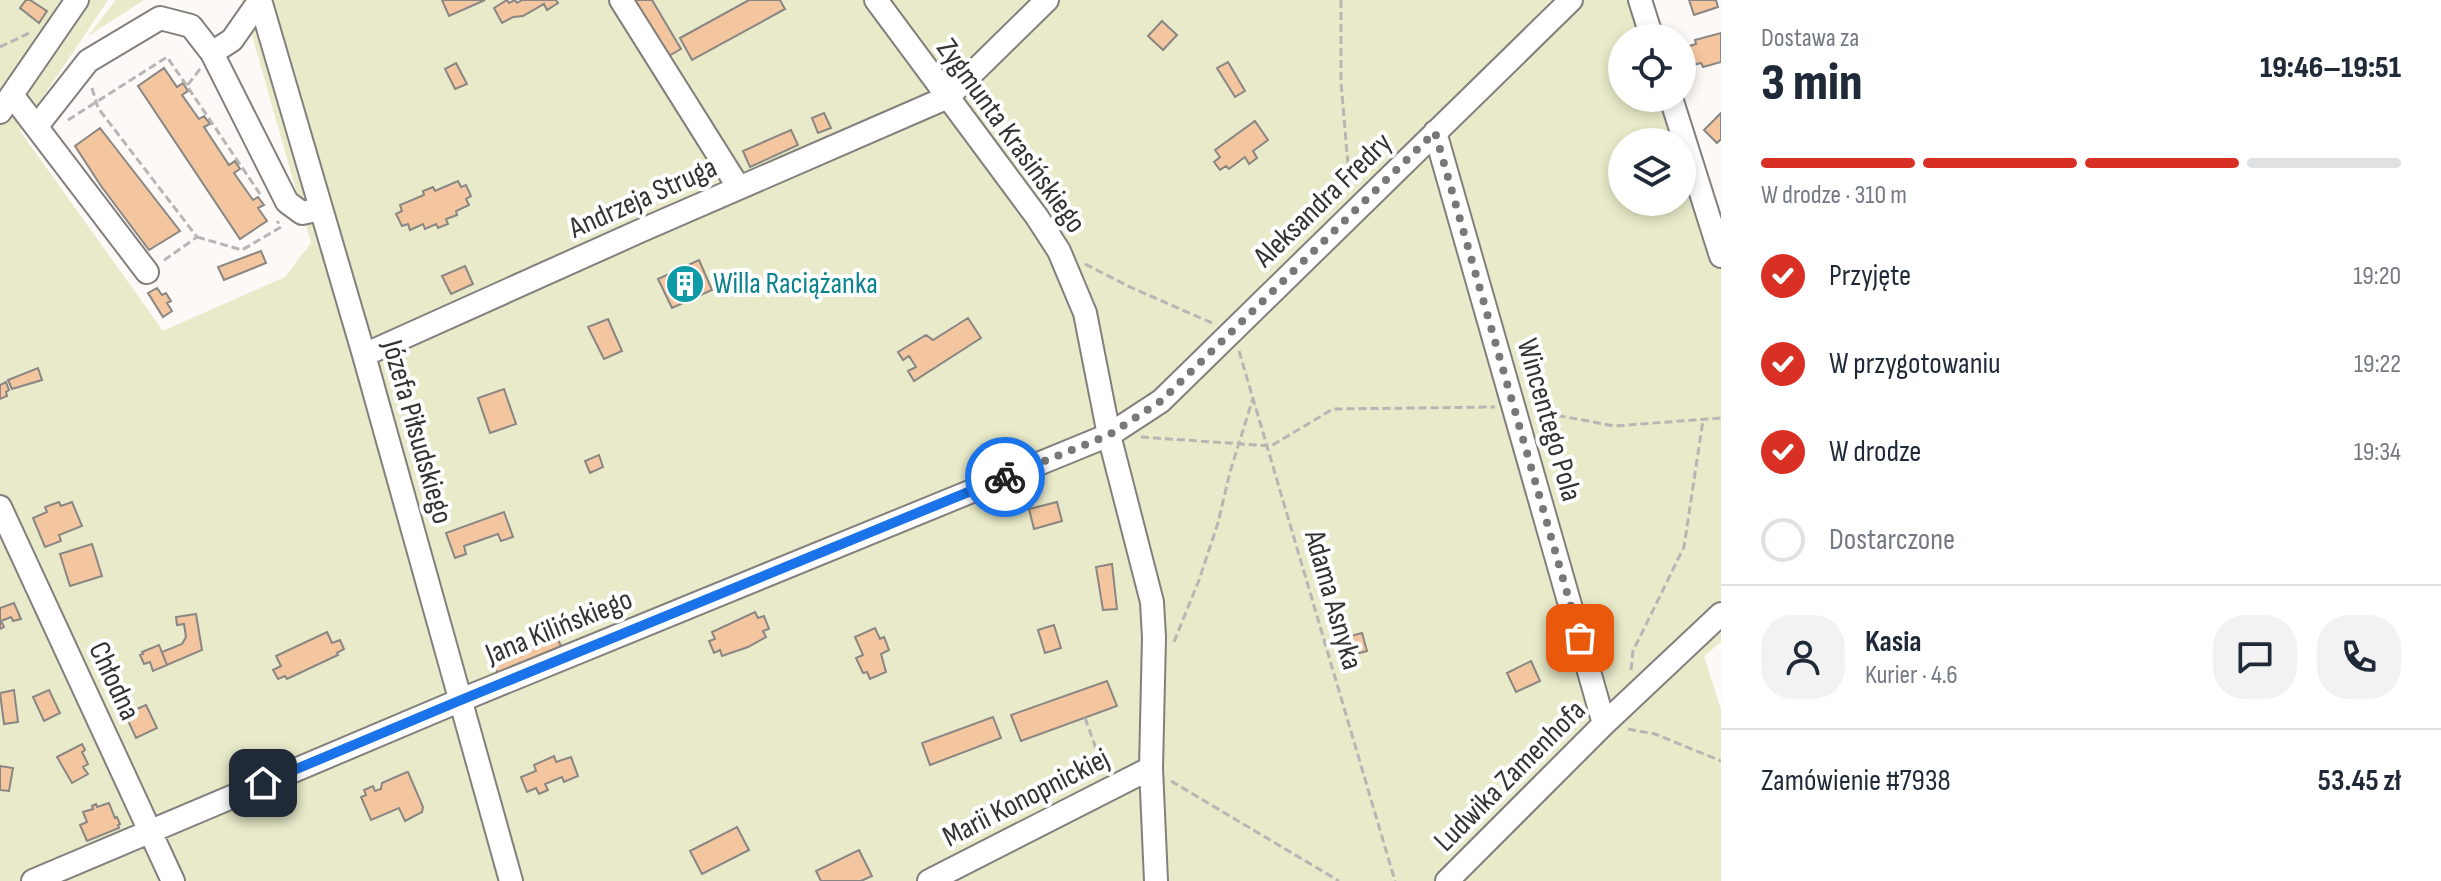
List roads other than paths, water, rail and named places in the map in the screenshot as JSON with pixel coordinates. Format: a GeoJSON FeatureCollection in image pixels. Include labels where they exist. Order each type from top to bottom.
{"type":"FeatureCollection","features":[{"type":"Feature","properties":{"kind":"street"},"geometry":{"type":"LineString","coordinates":[[77,0],[6,104],[41,131],[147,272]]}},
{"type":"Feature","properties":{"kind":"street"},"geometry":{"type":"LineString","coordinates":[[212,53],[232,40],[260,0]]}},
{"type":"Feature","properties":{"kind":"street","name":"Józefa Piłsudskiego"},"geometry":{"type":"LineString","coordinates":[[260,0],[364,355],[511,881]]}},
{"type":"Feature","properties":{"kind":"street"},"geometry":{"type":"LineString","coordinates":[[621,0],[739,188]]}},
{"type":"Feature","properties":{"kind":"street","name":"Zygmunta Krasińskiego"},"geometry":{"type":"LineString","coordinates":[[876,0],[1059,251],[1085,313],[1109,435],[1152,602],[1151,768],[1156,881]]}},
{"type":"Feature","properties":{"kind":"street"},"geometry":{"type":"LineString","coordinates":[[948,97],[1047,0]]}},
{"type":"Feature","properties":{"kind":"street","name":"Aleksandra Fredry"},"geometry":{"type":"LineString","coordinates":[[1109,435],[1161,401],[1571,0]]}},
{"type":"Feature","properties":{"kind":"street"},"geometry":{"type":"LineString","coordinates":[[1640,0],[1648,24]]}},
{"type":"Feature","properties":{"kind":"street"},"geometry":{"type":"LineString","coordinates":[[41,131],[88,61],[160,18],[191,26],[212,53],[287,202],[302,213],[321,209]]}},
{"type":"Feature","properties":{"kind":"street","name":"Andrzeja Struga"},"geometry":{"type":"LineString","coordinates":[[364,355],[948,97]]}},
{"type":"Feature","properties":{"kind":"street"},"geometry":{"type":"LineString","coordinates":[[1675,112],[1721,256]]}},
{"type":"Feature","properties":{"kind":"street","name":"Wincentego Pola"},"geometry":{"type":"LineString","coordinates":[[1435,132],[1604,724]]}},
{"type":"Feature","properties":{"kind":"street","name":"Jana Kilińskiego"},"geometry":{"type":"LineString","coordinates":[[33,881],[461,700],[1109,435]]}},
{"type":"Feature","properties":{"kind":"street","name":"Chłodna"},"geometry":{"type":"LineString","coordinates":[[0,507],[173,881]]}},
{"type":"Feature","properties":{"kind":"street","name":"Ludwika Zamenhofa"},"geometry":{"type":"LineString","coordinates":[[1447,881],[1604,724],[1721,614]]}},
{"type":"Feature","properties":{"kind":"street","name":"Marii Konopnickiej"},"geometry":{"type":"LineString","coordinates":[[929,881],[1151,768]]}},
{"type":"Feature","properties":{"kind":"place","name":"Willa Raciążanka"},"geometry":{"type":"Point","coordinates":[685,284]}}]}
